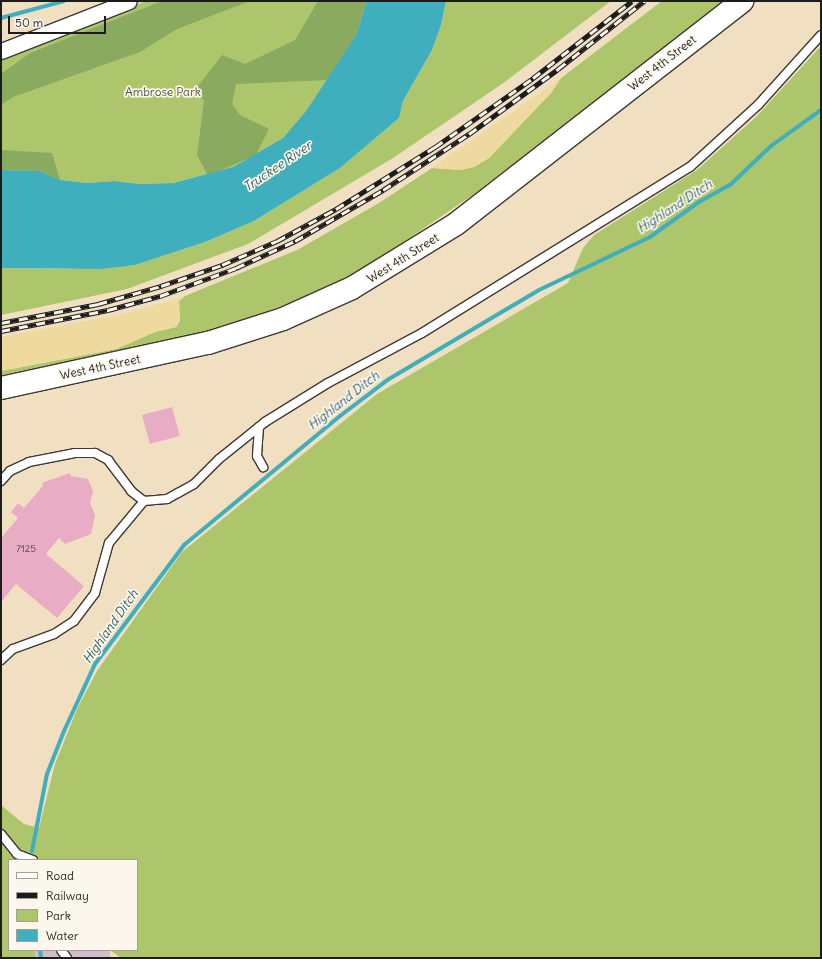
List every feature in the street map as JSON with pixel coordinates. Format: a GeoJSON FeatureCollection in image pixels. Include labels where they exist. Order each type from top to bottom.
{"type":"FeatureCollection","features":[{"type":"Feature","properties":{"kind":"main road","name":"West 4th Street"},"geometry":{"type":"LineString","coordinates":[[1,388],[208,343],[283,319],[352,288],[388,268],[456,224],[742,1]]}},
{"type":"Feature","properties":{"kind":"street"},"geometry":{"type":"LineString","coordinates":[[1,51],[129,1]]}},
{"type":"Feature","properties":{"kind":"lane"},"geometry":{"type":"LineString","coordinates":[[1,481],[10,471],[29,462],[75,453],[95,453],[108,460],[131,490],[144,501],[167,499],[194,484],[219,459],[259,427],[328,382],[429,329],[690,167],[758,105],[821,35]]}},
{"type":"Feature","properties":{"kind":"lane"},"geometry":{"type":"LineString","coordinates":[[259,427],[257,456],[263,467]]}},
{"type":"Feature","properties":{"kind":"lane"},"geometry":{"type":"LineString","coordinates":[[1,660],[13,649],[54,634],[74,621],[95,593],[109,543],[144,501]]}},
{"type":"Feature","properties":{"kind":"lane"},"geometry":{"type":"LineString","coordinates":[[1,834],[17,854],[30,859]]}},
{"type":"Feature","properties":{"kind":"shaded area"},"geometry":{"type":"Polygon","coordinates":[[[34,951],[110,951],[110,958],[34,958],[34,951]]]}},
{"type":"Feature","properties":{"kind":"green space","name":"Ambrose Park"},"geometry":{"type":"Polygon","coordinates":[[[146,1],[367,1],[356,35],[306,111],[283,138],[233,167],[172,183],[139,184],[115,181],[87,183],[60,180],[40,171],[1,170],[1,57],[146,1]]]}},
{"type":"Feature","properties":{"kind":"green space"},"geometry":{"type":"Polygon","coordinates":[[[162,1],[250,1],[177,29],[140,52],[13,97],[1,105],[1,74],[30,53],[162,1]]]}},
{"type":"Feature","properties":{"kind":"green space"},"geometry":{"type":"Polygon","coordinates":[[[318,1],[367,1],[356,35],[341,62],[329,80],[236,84],[232,104],[240,115],[269,129],[256,155],[208,176],[197,155],[204,101],[195,90],[222,55],[245,64],[295,40],[318,1]]]}},
{"type":"Feature","properties":{"kind":"green space"},"geometry":{"type":"Polygon","coordinates":[[[446,1],[611,1],[502,84],[393,158],[248,244],[127,289],[1,315],[1,268],[69,269],[135,265],[205,242],[254,221],[340,168],[399,118],[403,101],[432,50],[441,25],[446,1]]]}},
{"type":"Feature","properties":{"kind":"green space"},"geometry":{"type":"Polygon","coordinates":[[[662,1],[723,1],[474,194],[370,265],[313,294],[235,324],[144,346],[1,375],[1,371],[116,349],[155,332],[176,327],[180,321],[179,301],[185,296],[297,250],[379,203],[432,168],[460,170],[474,167],[489,158],[551,93],[561,78],[662,1]]]}},
{"type":"Feature","properties":{"kind":"green space"},"geometry":{"type":"Polygon","coordinates":[[[821,46],[821,958],[121,958],[111,951],[138,951],[138,859],[8,859],[8,951],[34,951],[35,958],[1,958],[1,805],[24,824],[39,828],[55,764],[77,709],[97,671],[182,552],[377,394],[568,283],[583,248],[594,235],[697,170],[757,116],[821,46]]]}},
{"type":"Feature","properties":{"kind":"green space"},"geometry":{"type":"Polygon","coordinates":[[[1,150],[52,153],[60,180],[40,171],[1,170],[1,150]]]}},
{"type":"Feature","properties":{"kind":"sand"},"geometry":{"type":"Polygon","coordinates":[[[561,78],[551,93],[489,158],[474,167],[460,170],[432,168],[561,78]]]}},
{"type":"Feature","properties":{"kind":"sand"},"geometry":{"type":"Polygon","coordinates":[[[185,296],[179,301],[180,321],[176,327],[155,332],[116,349],[1,371],[1,337],[123,314],[185,296]]]}},
{"type":"Feature","properties":{"kind":"water","name":"Truckee River"},"geometry":{"type":"Polygon","coordinates":[[[367,1],[446,1],[441,25],[432,50],[403,101],[399,118],[340,168],[254,221],[205,242],[135,265],[101,269],[1,268],[1,170],[40,171],[60,180],[87,183],[115,181],[139,184],[173,183],[233,167],[283,138],[306,111],[356,35],[367,1]]]}},
{"type":"Feature","properties":{"kind":"building"},"geometry":{"type":"Polygon","coordinates":[[[172,407],[180,436],[150,444],[142,415],[172,407]]]}},
{"type":"Feature","properties":{"kind":"building"},"geometry":{"type":"Polygon","coordinates":[[[70,473],[71,476],[88,479],[93,491],[90,503],[95,515],[91,534],[65,544],[59,538],[46,554],[84,586],[57,618],[16,584],[1,602],[1,538],[18,518],[11,512],[18,503],[24,508],[43,486],[42,483],[70,473]]]}},
{"type":"Feature","properties":{"kind":"waterway"},"geometry":{"type":"LineString","coordinates":[[1,18],[64,1]]}},
{"type":"Feature","properties":{"kind":"waterway","name":"Highland Ditch"},"geometry":{"type":"LineString","coordinates":[[32,851],[47,774],[64,731],[95,664],[184,545],[340,416],[389,379],[539,290],[650,237],[699,202],[730,185],[771,146],[821,110]]}},
{"type":"Feature","properties":{"kind":"waterway","name":"Highland Ditch"},"geometry":{"type":"LineString","coordinates":[[40,951],[41,958]]}},
{"type":"Feature","properties":{"kind":"railway"},"geometry":{"type":"LineString","coordinates":[[1,323],[98,304],[161,286],[222,265],[277,241],[336,209],[435,147],[533,78],[632,1]]}},
{"type":"Feature","properties":{"kind":"railway"},"geometry":{"type":"LineString","coordinates":[[1,331],[108,310],[160,296],[236,268],[295,241],[383,190],[469,134],[558,69],[644,1]]}}]}
